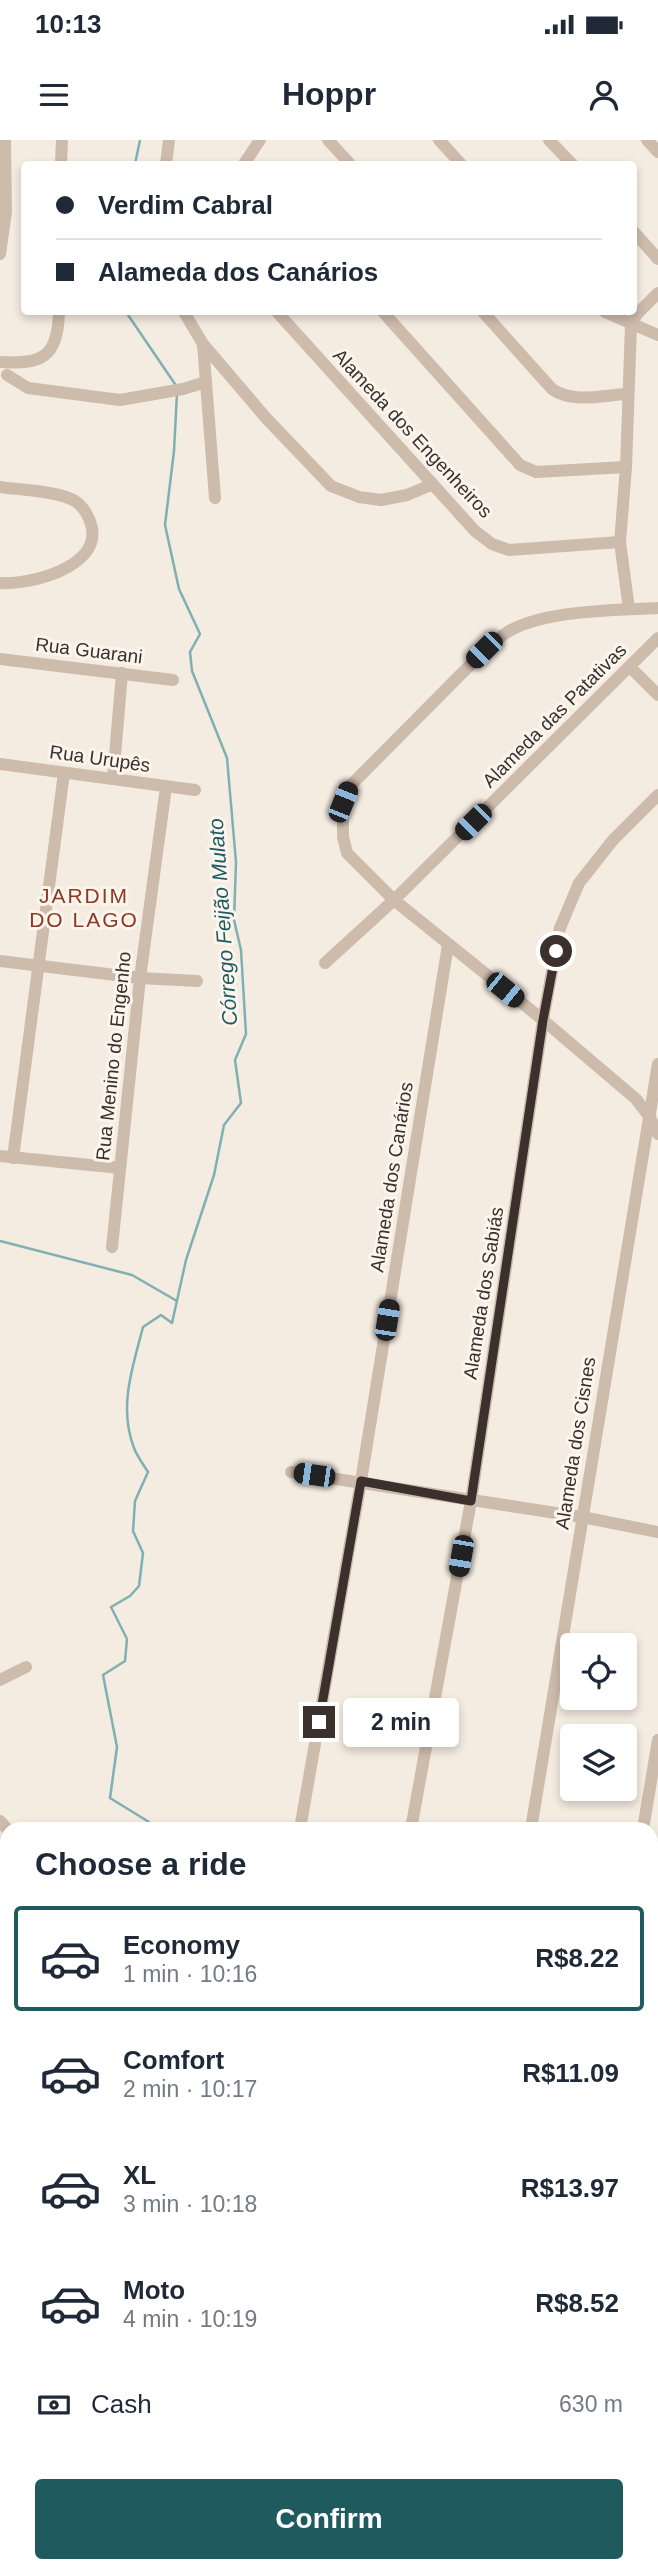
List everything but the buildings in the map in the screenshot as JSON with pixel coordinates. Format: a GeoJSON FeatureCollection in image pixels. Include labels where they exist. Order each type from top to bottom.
{"type":"FeatureCollection","features":[{"type":"Feature","properties":{"kind":"street"},"geometry":{"type":"LineString","coordinates":[[0,254],[6,212],[5,140]]}},
{"type":"Feature","properties":{"kind":"street"},"geometry":{"type":"LineString","coordinates":[[61,161],[62,140]]}},
{"type":"Feature","properties":{"kind":"street"},"geometry":{"type":"LineString","coordinates":[[166,161],[169,140]]}},
{"type":"Feature","properties":{"kind":"street"},"geometry":{"type":"LineString","coordinates":[[249,161],[260,140]]}},
{"type":"Feature","properties":{"kind":"street"},"geometry":{"type":"LineString","coordinates":[[328,140],[347,161]]}},
{"type":"Feature","properties":{"kind":"street"},"geometry":{"type":"LineString","coordinates":[[439,140],[458,161]]}},
{"type":"Feature","properties":{"kind":"street"},"geometry":{"type":"LineString","coordinates":[[549,140],[569,161]]}},
{"type":"Feature","properties":{"kind":"street"},"geometry":{"type":"LineString","coordinates":[[647,140],[658,152]]}},
{"type":"Feature","properties":{"kind":"street"},"geometry":{"type":"LineString","coordinates":[[637,235],[658,259]]}},
{"type":"Feature","properties":{"kind":"street"},"geometry":{"type":"LineString","coordinates":[[637,314],[658,293]]}},
{"type":"Feature","properties":{"kind":"street"},"geometry":{"type":"LineString","coordinates":[[0,362],[21,363],[38,360],[47,355],[53,347],[58,315]]}},
{"type":"Feature","properties":{"kind":"street"},"geometry":{"type":"LineString","coordinates":[[186,315],[203,344],[266,418],[331,486],[359,497],[381,500],[407,495],[433,484]]}},
{"type":"Feature","properties":{"kind":"street","name":"Alameda dos Engenheiros"},"geometry":{"type":"LineString","coordinates":[[280,315],[475,531],[492,544],[509,550],[620,542]]}},
{"type":"Feature","properties":{"kind":"street"},"geometry":{"type":"LineString","coordinates":[[386,315],[520,466],[536,472],[626,467]]}},
{"type":"Feature","properties":{"kind":"street"},"geometry":{"type":"LineString","coordinates":[[486,315],[552,389],[561,395],[571,398],[627,394]]}},
{"type":"Feature","properties":{"kind":"street"},"geometry":{"type":"LineString","coordinates":[[611,315],[658,335]]}},
{"type":"Feature","properties":{"kind":"street"},"geometry":{"type":"LineString","coordinates":[[629,609],[620,542],[626,467],[631,325],[636,315]]}},
{"type":"Feature","properties":{"kind":"street"},"geometry":{"type":"LineString","coordinates":[[203,344],[215,498]]}},
{"type":"Feature","properties":{"kind":"street"},"geometry":{"type":"LineString","coordinates":[[4,377],[18,369],[21,363]]}},
{"type":"Feature","properties":{"kind":"street"},"geometry":{"type":"LineString","coordinates":[[4,377],[28,388],[120,400],[183,389],[206,382]]}},
{"type":"Feature","properties":{"kind":"street"},"geometry":{"type":"LineString","coordinates":[[0,488],[64,496],[75,501],[90,519],[93,532],[87,552],[67,567],[35,579],[14,584],[0,583]]}},
{"type":"Feature","properties":{"kind":"street"},"geometry":{"type":"LineString","coordinates":[[658,608],[564,615],[507,632],[484,650],[350,786],[343,802],[343,837],[347,853],[394,900],[636,1099],[658,1134]]}},
{"type":"Feature","properties":{"kind":"street","name":"Alameda das Patativas"},"geometry":{"type":"LineString","coordinates":[[325,963],[394,900],[658,638]]}},
{"type":"Feature","properties":{"kind":"street","name":"Rua Guarani"},"geometry":{"type":"LineString","coordinates":[[0,659],[173,680]]}},
{"type":"Feature","properties":{"kind":"street"},"geometry":{"type":"LineString","coordinates":[[630,667],[658,695]]}},
{"type":"Feature","properties":{"kind":"street"},"geometry":{"type":"LineString","coordinates":[[113,779],[122,673]]}},
{"type":"Feature","properties":{"kind":"street","name":"Rua Urupês"},"geometry":{"type":"LineString","coordinates":[[0,764],[195,790]]}},
{"type":"Feature","properties":{"kind":"street"},"geometry":{"type":"LineString","coordinates":[[64,772],[38,965],[7,1157],[120,1168]]}},
{"type":"Feature","properties":{"kind":"street","name":"Rua Menino do Engenho"},"geometry":{"type":"LineString","coordinates":[[112,1247],[140,978],[166,787]]}},
{"type":"Feature","properties":{"kind":"street","name":"Alameda dos Sabiás"},"geometry":{"type":"LineString","coordinates":[[412,1822],[471,1501],[543,1020],[560,928],[579,883],[613,840],[658,795]]}},
{"type":"Feature","properties":{"kind":"street","name":"Alameda dos Canários"},"geometry":{"type":"LineString","coordinates":[[301,1822],[361,1481],[448,944]]}},
{"type":"Feature","properties":{"kind":"street"},"geometry":{"type":"LineString","coordinates":[[0,961],[140,978],[197,981]]}},
{"type":"Feature","properties":{"kind":"street","name":"Alameda dos Cisnes"},"geometry":{"type":"LineString","coordinates":[[532,1822],[658,1064]]}},
{"type":"Feature","properties":{"kind":"street"},"geometry":{"type":"LineString","coordinates":[[291,1472],[582,1517],[658,1532]]}},
{"type":"Feature","properties":{"kind":"street"},"geometry":{"type":"LineString","coordinates":[[0,1680],[26,1667]]}},
{"type":"Feature","properties":{"kind":"street"},"geometry":{"type":"LineString","coordinates":[[644,1822],[658,1740]]}},
{"type":"Feature","properties":{"kind":"waterway","name":"Córrego Feijão Mulato"},"geometry":{"type":"LineString","coordinates":[[136,161],[140,140]]}},
{"type":"Feature","properties":{"kind":"waterway","name":"Córrego Feijão Mulato"},"geometry":{"type":"LineString","coordinates":[[128,315],[177,387]]}},
{"type":"Feature","properties":{"kind":"waterway","name":"Córrego Feijão Mulato"},"geometry":{"type":"LineString","coordinates":[[149,1822],[110,1798],[117,1747],[103,1675],[125,1661],[127,1639],[111,1607],[130,1596],[139,1586],[143,1553],[133,1531],[135,1501],[148,1472],[135,1451],[129,1433],[127,1402],[143,1327],[161,1315],[172,1323],[186,1260],[214,1175],[224,1125],[241,1103],[235,1060],[246,1034],[241,950],[234,920],[236,862],[227,758],[192,671],[190,652],[200,634],[179,589],[165,525],[174,451],[177,393]]}},
{"type":"Feature","properties":{"kind":"waterway"},"geometry":{"type":"LineString","coordinates":[[0,1241],[132,1275],[177,1301]]}},
{"type":"Feature","properties":{"kind":"district","name":"JARDIM DO LAGO"},"geometry":{"type":"Point","coordinates":[84,908]}},
{"type":"Feature","properties":{"kind":"route"},"geometry":{"type":"LineString","coordinates":[[319,1722],[361,1481],[471,1501],[543,1020],[556,951]]}}]}
